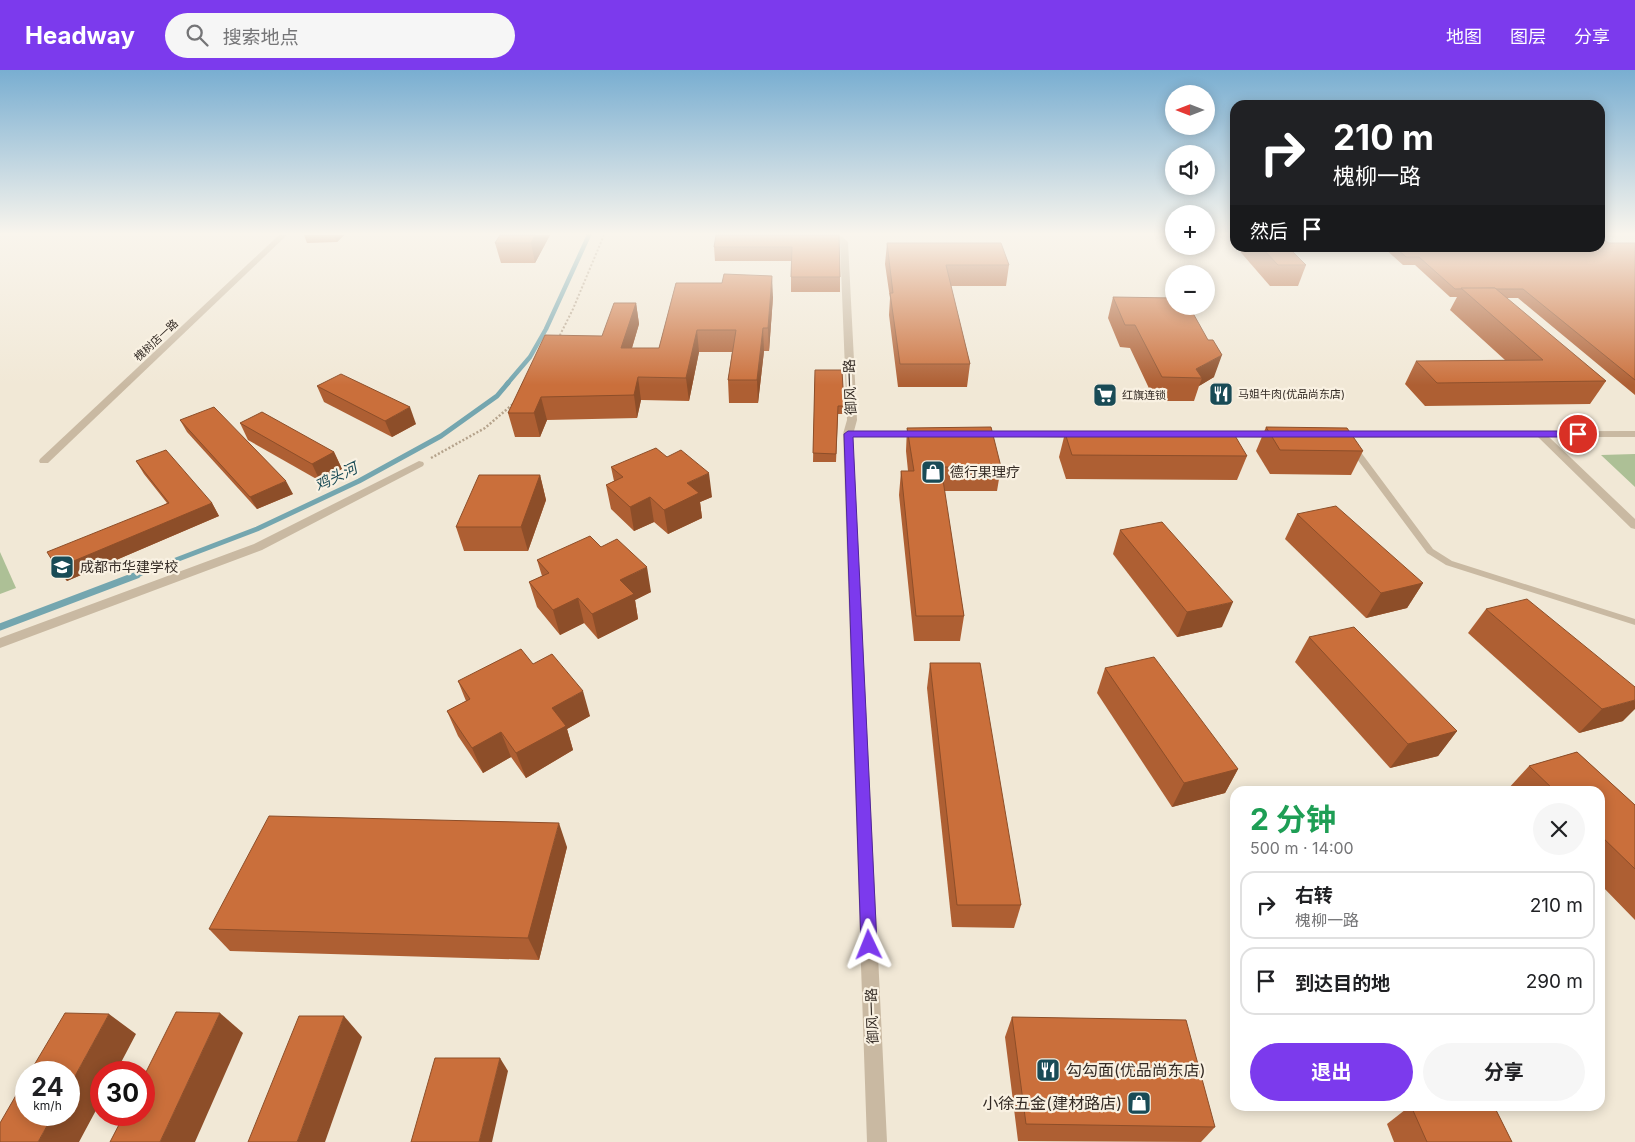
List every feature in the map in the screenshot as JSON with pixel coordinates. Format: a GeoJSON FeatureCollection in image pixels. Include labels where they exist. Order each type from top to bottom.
{"type":"FeatureCollection","features":[{"type":"Feature","properties":{"kind":"street","name":"槐树店一路"},"geometry":{"type":"LineString","coordinates":[[44,461],[229,285]]}},
{"type":"Feature","properties":{"kind":"street","name":"御风一路"},"geometry":{"type":"LineString","coordinates":[[842,285],[852,420],[848,434],[877,1142]]}},
{"type":"Feature","properties":{"kind":"street"},"geometry":{"type":"LineString","coordinates":[[848,434],[938,434]]}},
{"type":"Feature","properties":{"kind":"street"},"geometry":{"type":"LineString","coordinates":[[967,434],[1086,435]]}},
{"type":"Feature","properties":{"kind":"street"},"geometry":{"type":"LineString","coordinates":[[1540,434],[1635,525]]}},
{"type":"Feature","properties":{"kind":"street"},"geometry":{"type":"LineString","coordinates":[[1324,435],[1635,434]]}},
{"type":"Feature","properties":{"kind":"street"},"geometry":{"type":"LineString","coordinates":[[1205,435],[1284,435]]}},
{"type":"Feature","properties":{"kind":"street"},"geometry":{"type":"LineString","coordinates":[[0,643],[258,547],[419,464]]}},
{"type":"Feature","properties":{"kind":"lane"},"geometry":{"type":"LineString","coordinates":[[1344,435],[1430,551],[1449,563],[1635,622]]}},
{"type":"Feature","properties":{"kind":"path"},"geometry":{"type":"LineString","coordinates":[[556,343],[583,285]]}},
{"type":"Feature","properties":{"kind":"path"},"geometry":{"type":"LineString","coordinates":[[419,464],[485,428],[517,399]]}},
{"type":"Feature","properties":{"kind":"green space"},"geometry":{"type":"Polygon","coordinates":[[[1635,454],[1635,487],[1601,455],[1635,454]]]}},
{"type":"Feature","properties":{"kind":"green space"},"geometry":{"type":"Polygon","coordinates":[[[0,552],[16,588],[0,594],[0,552]]]}},
{"type":"Feature","properties":{"kind":"building"},"geometry":{"type":"Polygon","coordinates":[[[675,285],[771,285],[768,328],[763,328],[757,380],[728,380],[736,330],[697,330],[686,378],[638,377],[634,395],[541,397],[534,413],[508,413],[545,335],[602,336],[614,303],[636,303],[621,348],[659,348],[675,285]]]}},
{"type":"Feature","properties":{"kind":"building"},"geometry":{"type":"Polygon","coordinates":[[[892,285],[951,285],[970,364],[900,364],[890,293],[893,293],[892,285]]]}},
{"type":"Feature","properties":{"kind":"building"},"geometry":{"type":"Polygon","coordinates":[[[1451,285],[1635,285],[1635,380],[1523,289],[1455,289],[1451,285]]]}},
{"type":"Feature","properties":{"kind":"building"},"geometry":{"type":"Polygon","coordinates":[[[1461,288],[1495,288],[1606,381],[1437,383],[1416,361],[1543,360],[1461,288]]]}},
{"type":"Feature","properties":{"kind":"building"},"geometry":{"type":"Polygon","coordinates":[[[1113,297],[1165,298],[1165,315],[1194,315],[1208,340],[1213,340],[1222,355],[1196,369],[1202,378],[1162,377],[1135,325],[1125,325],[1113,297]]]}},
{"type":"Feature","properties":{"kind":"building"},"geometry":{"type":"Polygon","coordinates":[[[815,370],[842,370],[844,406],[838,406],[836,454],[813,453],[815,370]]]}},
{"type":"Feature","properties":{"kind":"building"},"geometry":{"type":"Polygon","coordinates":[[[341,374],[410,407],[385,421],[317,386],[341,374]]]}},
{"type":"Feature","properties":{"kind":"building"},"geometry":{"type":"Polygon","coordinates":[[[214,407],[286,481],[250,497],[180,420],[214,407]]]}},
{"type":"Feature","properties":{"kind":"building"},"geometry":{"type":"Polygon","coordinates":[[[262,412],[334,452],[312,464],[240,423],[262,412]]]}},
{"type":"Feature","properties":{"kind":"building"},"geometry":{"type":"Polygon","coordinates":[[[991,427],[1001,467],[941,467],[964,616],[916,616],[901,471],[914,471],[907,428],[991,427]]]}},
{"type":"Feature","properties":{"kind":"building"},"geometry":{"type":"Polygon","coordinates":[[[1266,427],[1347,428],[1363,451],[1280,450],[1266,427]]]}},
{"type":"Feature","properties":{"kind":"building"},"geometry":{"type":"Polygon","coordinates":[[[1065,433],[1234,434],[1247,456],[1072,455],[1065,433]]]}},
{"type":"Feature","properties":{"kind":"building"},"geometry":{"type":"Polygon","coordinates":[[[656,448],[667,457],[681,450],[709,473],[687,483],[699,493],[664,510],[650,497],[630,507],[606,485],[623,477],[611,467],[656,448]]]}},
{"type":"Feature","properties":{"kind":"building"},"geometry":{"type":"Polygon","coordinates":[[[166,450],[212,503],[57,568],[47,552],[169,503],[136,461],[166,450]]]}},
{"type":"Feature","properties":{"kind":"building"},"geometry":{"type":"Polygon","coordinates":[[[479,475],[540,475],[521,527],[456,527],[479,475]]]}},
{"type":"Feature","properties":{"kind":"building"},"geometry":{"type":"Polygon","coordinates":[[[1336,506],[1423,583],[1381,593],[1297,514],[1336,506]]]}},
{"type":"Feature","properties":{"kind":"building"},"geometry":{"type":"Polygon","coordinates":[[[1162,522],[1233,602],[1187,612],[1120,530],[1162,522]]]}},
{"type":"Feature","properties":{"kind":"building"},"geometry":{"type":"Polygon","coordinates":[[[590,536],[601,547],[617,539],[647,567],[620,580],[634,594],[592,614],[578,598],[553,610],[529,582],[549,573],[537,560],[590,536]]]}},
{"type":"Feature","properties":{"kind":"building"},"geometry":{"type":"Polygon","coordinates":[[[1527,599],[1635,687],[1635,700],[1602,709],[1486,609],[1527,599]]]}},
{"type":"Feature","properties":{"kind":"building"},"geometry":{"type":"Polygon","coordinates":[[[1354,627],[1457,731],[1408,744],[1309,637],[1354,627]]]}},
{"type":"Feature","properties":{"kind":"building"},"geometry":{"type":"Polygon","coordinates":[[[521,649],[533,664],[552,654],[583,691],[552,708],[566,726],[516,753],[501,732],[472,748],[447,711],[470,699],[458,681],[521,649]]]}},
{"type":"Feature","properties":{"kind":"building"},"geometry":{"type":"Polygon","coordinates":[[[1154,657],[1238,769],[1184,783],[1105,668],[1154,657]]]}},
{"type":"Feature","properties":{"kind":"building"},"geometry":{"type":"Polygon","coordinates":[[[930,663],[980,663],[1021,905],[957,905],[930,663]]]}},
{"type":"Feature","properties":{"kind":"building"},"geometry":{"type":"Polygon","coordinates":[[[1577,752],[1635,805],[1635,869],[1605,840],[1605,786],[1550,786],[1529,766],[1577,752]]]}},
{"type":"Feature","properties":{"kind":"building"},"geometry":{"type":"Polygon","coordinates":[[[269,816],[559,823],[528,938],[209,929],[269,816]]]}},
{"type":"Feature","properties":{"kind":"building"},"geometry":{"type":"Polygon","coordinates":[[[176,1012],[220,1013],[160,1142],[110,1142],[118,1126],[155,1126],[155,1061],[152,1061],[176,1012]]]}},
{"type":"Feature","properties":{"kind":"building"},"geometry":{"type":"Polygon","coordinates":[[[65,1013],[109,1014],[80,1067],[80,1061],[37,1061],[65,1013]]]}},
{"type":"Feature","properties":{"kind":"building"},"geometry":{"type":"Polygon","coordinates":[[[299,1016],[344,1016],[297,1142],[248,1142],[299,1016]]]}},
{"type":"Feature","properties":{"kind":"building"},"geometry":{"type":"Polygon","coordinates":[[[1012,1017],[1186,1020],[1215,1127],[1026,1124],[1012,1017]]]}},
{"type":"Feature","properties":{"kind":"building"},"geometry":{"type":"Polygon","coordinates":[[[435,1058],[500,1058],[479,1142],[411,1142],[435,1058]]]}},
{"type":"Feature","properties":{"kind":"building"},"geometry":{"type":"Polygon","coordinates":[[[15,1097],[15,1126],[47,1126],[38,1142],[0,1142],[0,1123],[15,1097]]]}},
{"type":"Feature","properties":{"kind":"building"},"geometry":{"type":"Polygon","coordinates":[[[1413,1111],[1496,1111],[1512,1142],[1427,1142],[1413,1111]]]}},
{"type":"Feature","properties":{"kind":"waterway","name":"鸡头河"},"geometry":{"type":"LineString","coordinates":[[507,384],[530,357],[546,329],[566,285]]}},
{"type":"Feature","properties":{"kind":"waterway","name":"鸡头河"},"geometry":{"type":"LineString","coordinates":[[134,576],[257,529],[359,481],[441,436],[497,396],[508,383]]}},
{"type":"Feature","properties":{"kind":"waterway","name":"鸡头河"},"geometry":{"type":"LineString","coordinates":[[0,627],[137,575]]}},
{"type":"Feature","properties":{"kind":"place","name":"马姐牛肉(优品尚东店)"},"geometry":{"type":"Point","coordinates":[1221,394]}},
{"type":"Feature","properties":{"kind":"place","name":"红旗连锁"},"geometry":{"type":"Point","coordinates":[1105,395]}},
{"type":"Feature","properties":{"kind":"place","name":"德行果理疗"},"geometry":{"type":"Point","coordinates":[933,472]}},
{"type":"Feature","properties":{"kind":"place","name":"成都市华建学校"},"geometry":{"type":"Point","coordinates":[62,567]}},
{"type":"Feature","properties":{"kind":"place","name":"勾勾面(优品尚东店)"},"geometry":{"type":"Point","coordinates":[1048,1070]}},
{"type":"Feature","properties":{"kind":"place","name":"小徐五金(建材路店)"},"geometry":{"type":"Point","coordinates":[1139,1103]}},
{"type":"Feature","properties":{"kind":"route"},"geometry":{"type":"LineString","coordinates":[[869,945],[848,434],[1578,434]]}}]}
